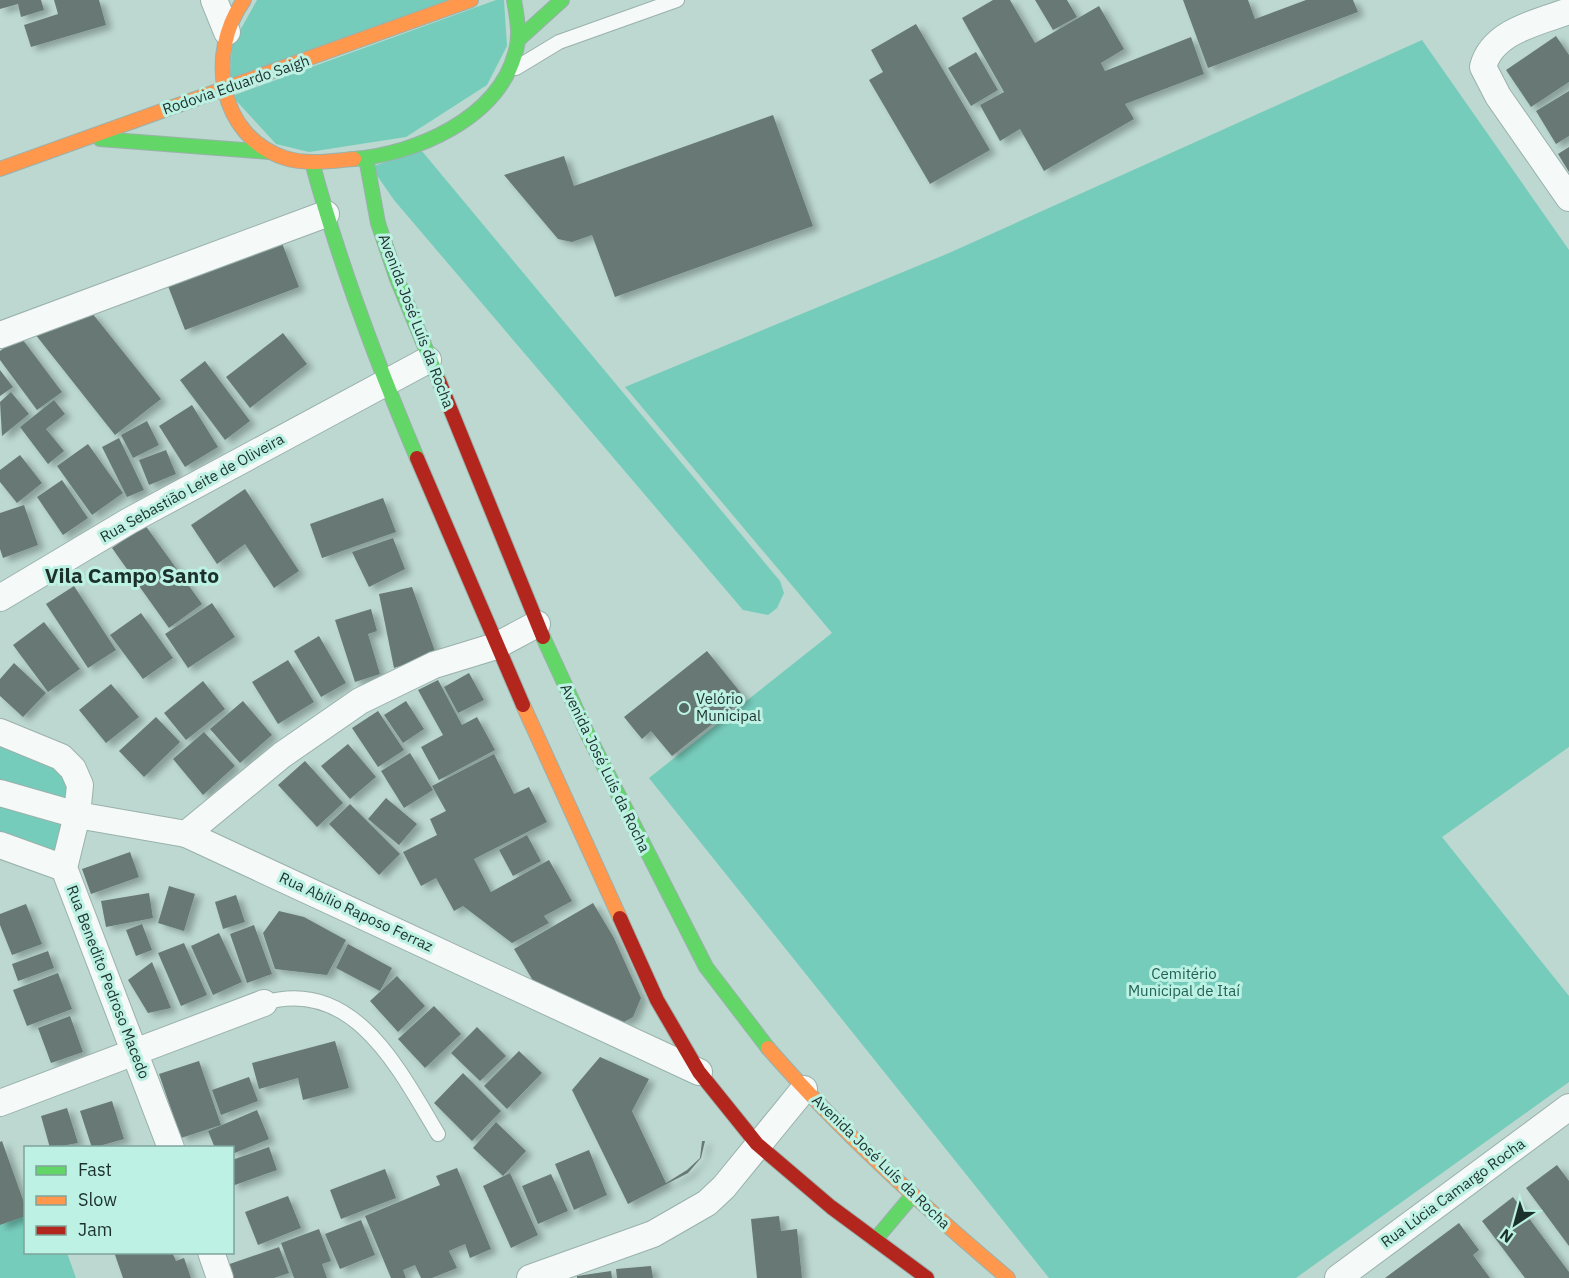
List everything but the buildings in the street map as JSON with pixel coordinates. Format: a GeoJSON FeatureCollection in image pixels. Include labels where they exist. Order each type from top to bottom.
{"type":"FeatureCollection","features":[{"type":"Feature","properties":{"kind":"main road"},"geometry":{"type":"LineString","coordinates":[[244,0],[227,32],[222,66],[224,91],[232,116],[248,136],[269,152],[286,159],[312,162],[391,154],[464,121],[495,93],[508,73],[519,39],[519,16],[514,0]]}},
{"type":"Feature","properties":{"kind":"main road","name":"Rodovia Eduardo Saigh"},"geometry":{"type":"LineString","coordinates":[[0,169],[83,138],[224,91],[471,0]]}},
{"type":"Feature","properties":{"kind":"main road"},"geometry":{"type":"LineString","coordinates":[[519,39],[562,0]]}},
{"type":"Feature","properties":{"kind":"main road"},"geometry":{"type":"LineString","coordinates":[[83,138],[269,152]]}},
{"type":"Feature","properties":{"kind":"main road","name":"Avenida José Luís da Rocha"},"geometry":{"type":"LineString","coordinates":[[366,158],[378,223],[428,360],[537,624],[588,735],[706,967],[760,1039],[804,1089],[912,1196],[1008,1278]]}},
{"type":"Feature","properties":{"kind":"main road"},"geometry":{"type":"LineString","coordinates":[[312,162],[326,214],[385,383],[496,646],[657,1000],[699,1072],[758,1144],[831,1207],[927,1278]]}},
{"type":"Feature","properties":{"kind":"main road"},"geometry":{"type":"LineString","coordinates":[[875,1240],[912,1196]]}},
{"type":"Feature","properties":{"kind":"street"},"geometry":{"type":"LineString","coordinates":[[214,0],[227,32]]}},
{"type":"Feature","properties":{"kind":"street"},"geometry":{"type":"LineString","coordinates":[[1569,10],[1510,34],[1486,55],[1484,67],[1498,96],[1569,198]]}},
{"type":"Feature","properties":{"kind":"street"},"geometry":{"type":"LineString","coordinates":[[0,335],[326,214]]}},
{"type":"Feature","properties":{"kind":"street","name":"Rua Sebastião Leite de Oliveira"},"geometry":{"type":"LineString","coordinates":[[0,598],[129,522],[428,360]]}},
{"type":"Feature","properties":{"kind":"street"},"geometry":{"type":"LineString","coordinates":[[186,834],[282,755],[360,701],[434,665],[496,646],[537,624]]}},
{"type":"Feature","properties":{"kind":"street","name":"Rua Benedito Pedroso Macedo"},"geometry":{"type":"LineString","coordinates":[[0,732],[42,747],[61,757],[73,769],[80,785],[77,815],[64,868],[170,1146]]}},
{"type":"Feature","properties":{"kind":"street","name":"Rua Abílio Raposo Ferraz"},"geometry":{"type":"LineString","coordinates":[[0,793],[77,815],[186,834],[699,1072]]}},
{"type":"Feature","properties":{"kind":"street"},"geometry":{"type":"LineString","coordinates":[[0,845],[64,868]]}},
{"type":"Feature","properties":{"kind":"street"},"geometry":{"type":"LineString","coordinates":[[0,1103],[264,1003]]}},
{"type":"Feature","properties":{"kind":"street"},"geometry":{"type":"LineString","coordinates":[[530,1278],[653,1234],[687,1215],[724,1187],[804,1089]]}},
{"type":"Feature","properties":{"kind":"street","name":"Rua Lúcia Camargo Rocha"},"geometry":{"type":"LineString","coordinates":[[1338,1278],[1569,1107]]}},
{"type":"Feature","properties":{"kind":"street"},"geometry":{"type":"LineString","coordinates":[[212,1254],[220,1278]]}},
{"type":"Feature","properties":{"kind":"lane"},"geometry":{"type":"LineString","coordinates":[[508,73],[559,42],[677,0]]}},
{"type":"Feature","properties":{"kind":"lane"},"geometry":{"type":"LineString","coordinates":[[264,1003],[297,998],[313,1001],[349,1015],[362,1025],[398,1068],[438,1134]]}},
{"type":"Feature","properties":{"kind":"green space"},"geometry":{"type":"Polygon","coordinates":[[[257,0],[450,0],[230,80],[232,45],[257,0]]]}},
{"type":"Feature","properties":{"kind":"green space"},"geometry":{"type":"Polygon","coordinates":[[[496,0],[504,0],[507,46],[487,85],[406,137],[309,152],[276,144],[232,96],[496,0]]]}},
{"type":"Feature","properties":{"kind":"green space","name":"Cemitério Municipal de Itaí"},"geometry":{"type":"Polygon","coordinates":[[[1422,40],[1569,250],[1569,747],[1442,837],[1569,996],[1569,1082],[1296,1278],[1049,1278],[649,778],[832,633],[625,387],[949,253],[1422,40]]]}},
{"type":"Feature","properties":{"kind":"green space"},"geometry":{"type":"Polygon","coordinates":[[[421,150],[780,581],[784,593],[777,608],[768,615],[743,610],[394,200],[371,167],[421,150]]]}},
{"type":"Feature","properties":{"kind":"green space"},"geometry":{"type":"Polygon","coordinates":[[[0,739],[61,767],[70,792],[59,858],[0,839],[0,739]]]}},
{"type":"Feature","properties":{"kind":"green space"},"geometry":{"type":"Polygon","coordinates":[[[24,1216],[24,1254],[67,1254],[76,1278],[0,1278],[0,1225],[24,1216]]]}},
{"type":"Feature","properties":{"kind":"traffic: fast"},"geometry":{"type":"LineString","coordinates":[[354,159],[378,156],[427,141],[451,129],[491,97],[505,77],[517,47],[518,27],[514,0]]}},
{"type":"Feature","properties":{"kind":"traffic: fast"},"geometry":{"type":"LineString","coordinates":[[519,39],[562,0]]}},
{"type":"Feature","properties":{"kind":"traffic: fast"},"geometry":{"type":"LineString","coordinates":[[100,139],[269,152]]}},
{"type":"Feature","properties":{"kind":"traffic: fast"},"geometry":{"type":"LineString","coordinates":[[366,158],[378,223],[397,279],[439,381]]}},
{"type":"Feature","properties":{"kind":"traffic: fast"},"geometry":{"type":"LineString","coordinates":[[312,162],[359,312],[417,458]]}},
{"type":"Feature","properties":{"kind":"traffic: fast"},"geometry":{"type":"LineString","coordinates":[[543,637],[588,735],[706,967],[768,1048]]}},
{"type":"Feature","properties":{"kind":"traffic: fast"},"geometry":{"type":"LineString","coordinates":[[875,1240],[912,1196]]}},
{"type":"Feature","properties":{"kind":"traffic: slow"},"geometry":{"type":"LineString","coordinates":[[244,0],[232,21],[225,44],[223,67],[225,91],[233,112],[245,131],[262,147],[285,158],[320,162],[354,159]]}},
{"type":"Feature","properties":{"kind":"traffic: slow"},"geometry":{"type":"LineString","coordinates":[[0,169],[471,0]]}},
{"type":"Feature","properties":{"kind":"traffic: slow"},"geometry":{"type":"LineString","coordinates":[[523,705],[620,918]]}},
{"type":"Feature","properties":{"kind":"traffic: slow"},"geometry":{"type":"LineString","coordinates":[[768,1048],[824,1109],[884,1168],[1008,1278]]}},
{"type":"Feature","properties":{"kind":"traffic: jam"},"geometry":{"type":"LineString","coordinates":[[439,381],[543,637]]}},
{"type":"Feature","properties":{"kind":"traffic: jam"},"geometry":{"type":"LineString","coordinates":[[417,458],[523,705]]}},
{"type":"Feature","properties":{"kind":"traffic: jam"},"geometry":{"type":"LineString","coordinates":[[620,918],[657,1000],[699,1072],[757,1144],[831,1207],[927,1278]]}},
{"type":"Feature","properties":{"kind":"place","name":"Velório Municipal"},"geometry":{"type":"Point","coordinates":[684,708]}},
{"type":"Feature","properties":{"kind":"district","name":"Vila Campo Santo"},"geometry":{"type":"Point","coordinates":[132,576]}}]}
